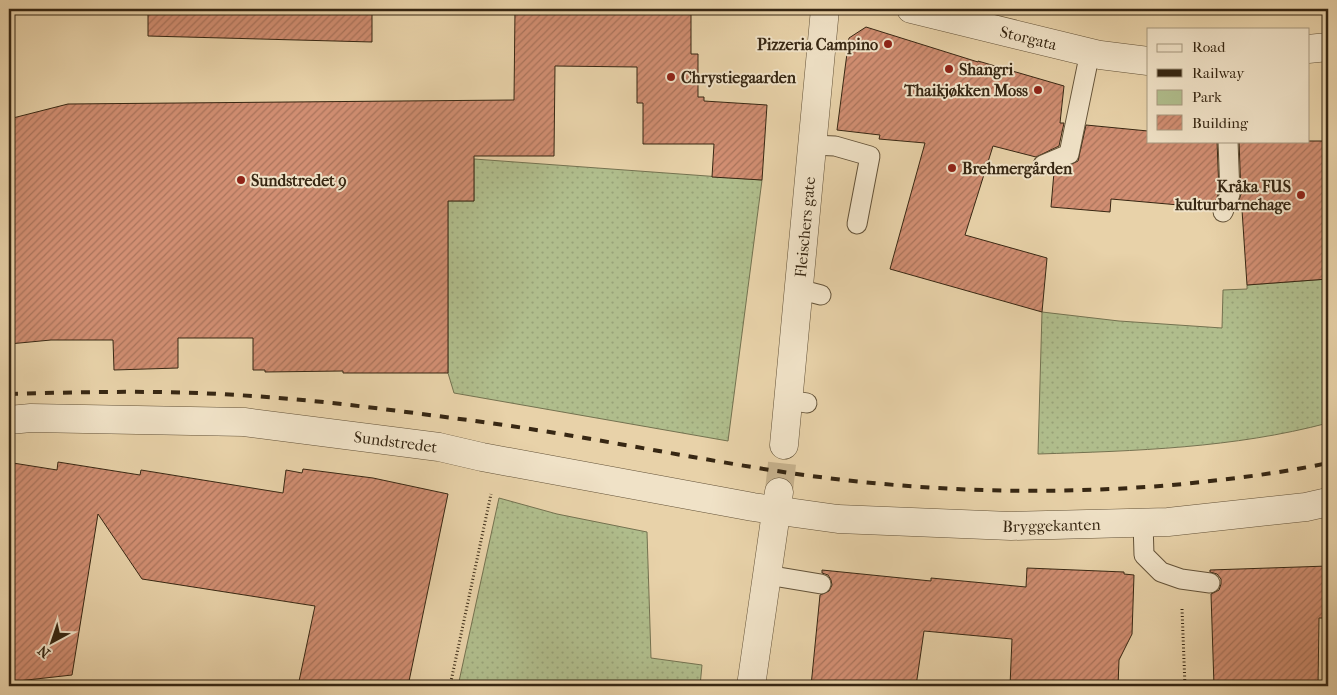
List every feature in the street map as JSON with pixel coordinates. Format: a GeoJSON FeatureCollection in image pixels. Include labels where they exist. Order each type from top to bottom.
{"type":"FeatureCollection","features":[{"type":"Feature","properties":{"kind":"street","name":"Fleischers gate"},"geometry":{"type":"LineString","coordinates":[[784,445],[798,402],[810,292],[812,145],[825,9]]}},
{"type":"Feature","properties":{"kind":"street","name":"Storgata"},"geometry":{"type":"LineString","coordinates":[[911,9],[1090,52],[1147,61]]}},
{"type":"Feature","properties":{"kind":"street"},"geometry":{"type":"LineString","coordinates":[[1310,49],[1328,47]]}},
{"type":"Feature","properties":{"kind":"street","name":"Sundstredet"},"geometry":{"type":"LineString","coordinates":[[9,420],[31,418],[244,422],[439,447],[498,460],[777,500]]}},
{"type":"Feature","properties":{"kind":"street"},"geometry":{"type":"LineString","coordinates":[[751,686],[777,500]]}},
{"type":"Feature","properties":{"kind":"street","name":"Bryggekanten"},"geometry":{"type":"LineString","coordinates":[[777,500],[838,519],[1011,526],[1168,522],[1306,507],[1328,502]]}},
{"type":"Feature","properties":{"kind":"lane"},"geometry":{"type":"LineString","coordinates":[[1043,165],[1069,154],[1090,52]]}},
{"type":"Feature","properties":{"kind":"lane"},"geometry":{"type":"LineString","coordinates":[[1223,212],[1230,194],[1228,142]]}},
{"type":"Feature","properties":{"kind":"lane"},"geometry":{"type":"LineString","coordinates":[[812,145],[835,146],[870,156],[857,224]]}},
{"type":"Feature","properties":{"kind":"lane"},"geometry":{"type":"LineString","coordinates":[[1144,522],[1144,555],[1161,572],[1181,579],[1210,583]]}},
{"type":"Feature","properties":{"kind":"lane"},"geometry":{"type":"LineString","coordinates":[[767,575],[821,584]]}},
{"type":"Feature","properties":{"kind":"path"},"geometry":{"type":"LineString","coordinates":[[450,686],[498,460]]}},
{"type":"Feature","properties":{"kind":"path"},"geometry":{"type":"LineString","coordinates":[[1181,579],[1185,686]]}},
{"type":"Feature","properties":{"kind":"green space"},"geometry":{"type":"Polygon","coordinates":[[[474,159],[762,180],[728,441],[454,393],[448,373],[448,201],[474,201],[474,159]]]}},
{"type":"Feature","properties":{"kind":"green space"},"geometry":{"type":"Polygon","coordinates":[[[1328,279],[1328,423],[1257,438],[1184,447],[1038,454],[1042,312],[1119,321],[1222,328],[1223,290],[1247,289],[1247,285],[1328,279]]]}},
{"type":"Feature","properties":{"kind":"green space"},"geometry":{"type":"Polygon","coordinates":[[[499,498],[557,514],[647,532],[651,658],[702,665],[700,686],[458,686],[499,498]]]}},
{"type":"Feature","properties":{"kind":"building"},"geometry":{"type":"Polygon","coordinates":[[[148,9],[372,9],[372,42],[148,36],[148,9]]]}},
{"type":"Feature","properties":{"kind":"building"},"geometry":{"type":"Polygon","coordinates":[[[515,9],[691,9],[691,54],[698,54],[698,97],[704,97],[704,101],[767,105],[762,180],[712,177],[714,144],[643,144],[643,103],[637,103],[637,67],[555,66],[554,156],[474,156],[474,201],[448,201],[448,373],[265,372],[265,370],[253,370],[253,338],[178,338],[178,368],[114,370],[113,340],[51,340],[9,344],[9,119],[68,104],[514,100],[515,9]]]}},
{"type":"Feature","properties":{"kind":"building","name":"Brehmergården"},"geometry":{"type":"Polygon","coordinates":[[[866,27],[978,62],[1064,86],[1060,123],[1064,123],[1059,146],[1036,157],[993,146],[965,235],[1047,258],[1042,312],[890,269],[925,143],[879,139],[880,135],[837,130],[849,38],[866,27]]]}},
{"type":"Feature","properties":{"kind":"building"},"geometry":{"type":"Polygon","coordinates":[[[1086,125],[1147,131],[1147,142],[1217,142],[1219,192],[1213,208],[1111,199],[1110,212],[1051,207],[1054,172],[1078,161],[1086,125]]]}},
{"type":"Feature","properties":{"kind":"building"},"geometry":{"type":"Polygon","coordinates":[[[1328,141],[1328,279],[1247,285],[1242,210],[1236,210],[1241,194],[1239,142],[1328,141]]]}},
{"type":"Feature","properties":{"kind":"building"},"geometry":{"type":"Polygon","coordinates":[[[58,462],[140,475],[141,470],[283,493],[286,470],[302,473],[303,469],[373,478],[448,494],[408,686],[298,686],[315,606],[142,579],[98,514],[72,675],[9,682],[9,468],[12,468],[13,463],[57,470],[58,462]]]}},
{"type":"Feature","properties":{"kind":"building"},"geometry":{"type":"Polygon","coordinates":[[[1328,566],[1328,618],[1319,618],[1318,686],[1214,686],[1211,594],[1219,590],[1221,579],[1217,574],[1210,572],[1210,570],[1328,566]]]}},
{"type":"Feature","properties":{"kind":"building"},"geometry":{"type":"Polygon","coordinates":[[[1027,568],[1124,572],[1124,574],[1134,575],[1132,634],[1119,660],[1118,686],[1010,686],[1012,639],[924,631],[916,686],[811,686],[820,595],[829,591],[832,585],[828,575],[822,573],[822,570],[931,581],[931,578],[1026,587],[1027,568]]]}},
{"type":"Feature","properties":{"kind":"tunnel"},"geometry":{"type":"LineString","coordinates":[[779,491],[784,445]]}},
{"type":"Feature","properties":{"kind":"railway"},"geometry":{"type":"LineString","coordinates":[[9,394],[179,392],[323,402],[508,426],[790,473],[937,488],[1036,491],[1134,488],[1238,478],[1328,463]]}},
{"type":"Feature","properties":{"kind":"place","name":"Pizzeria Campino"},"geometry":{"type":"Point","coordinates":[888,44]}},
{"type":"Feature","properties":{"kind":"place","name":"Shangri"},"geometry":{"type":"Point","coordinates":[949,69]}},
{"type":"Feature","properties":{"kind":"place","name":"Chrystiegaarden"},"geometry":{"type":"Point","coordinates":[671,77]}},
{"type":"Feature","properties":{"kind":"place","name":"Thaikjøkken Moss"},"geometry":{"type":"Point","coordinates":[1038,90]}},
{"type":"Feature","properties":{"kind":"place","name":"Brehmergården"},"geometry":{"type":"Point","coordinates":[952,168]}},
{"type":"Feature","properties":{"kind":"place","name":"Sundstredet 9"},"geometry":{"type":"Point","coordinates":[241,180]}},
{"type":"Feature","properties":{"kind":"place","name":"Kråka FUS kulturbarnehage"},"geometry":{"type":"Point","coordinates":[1301,195]}}]}
